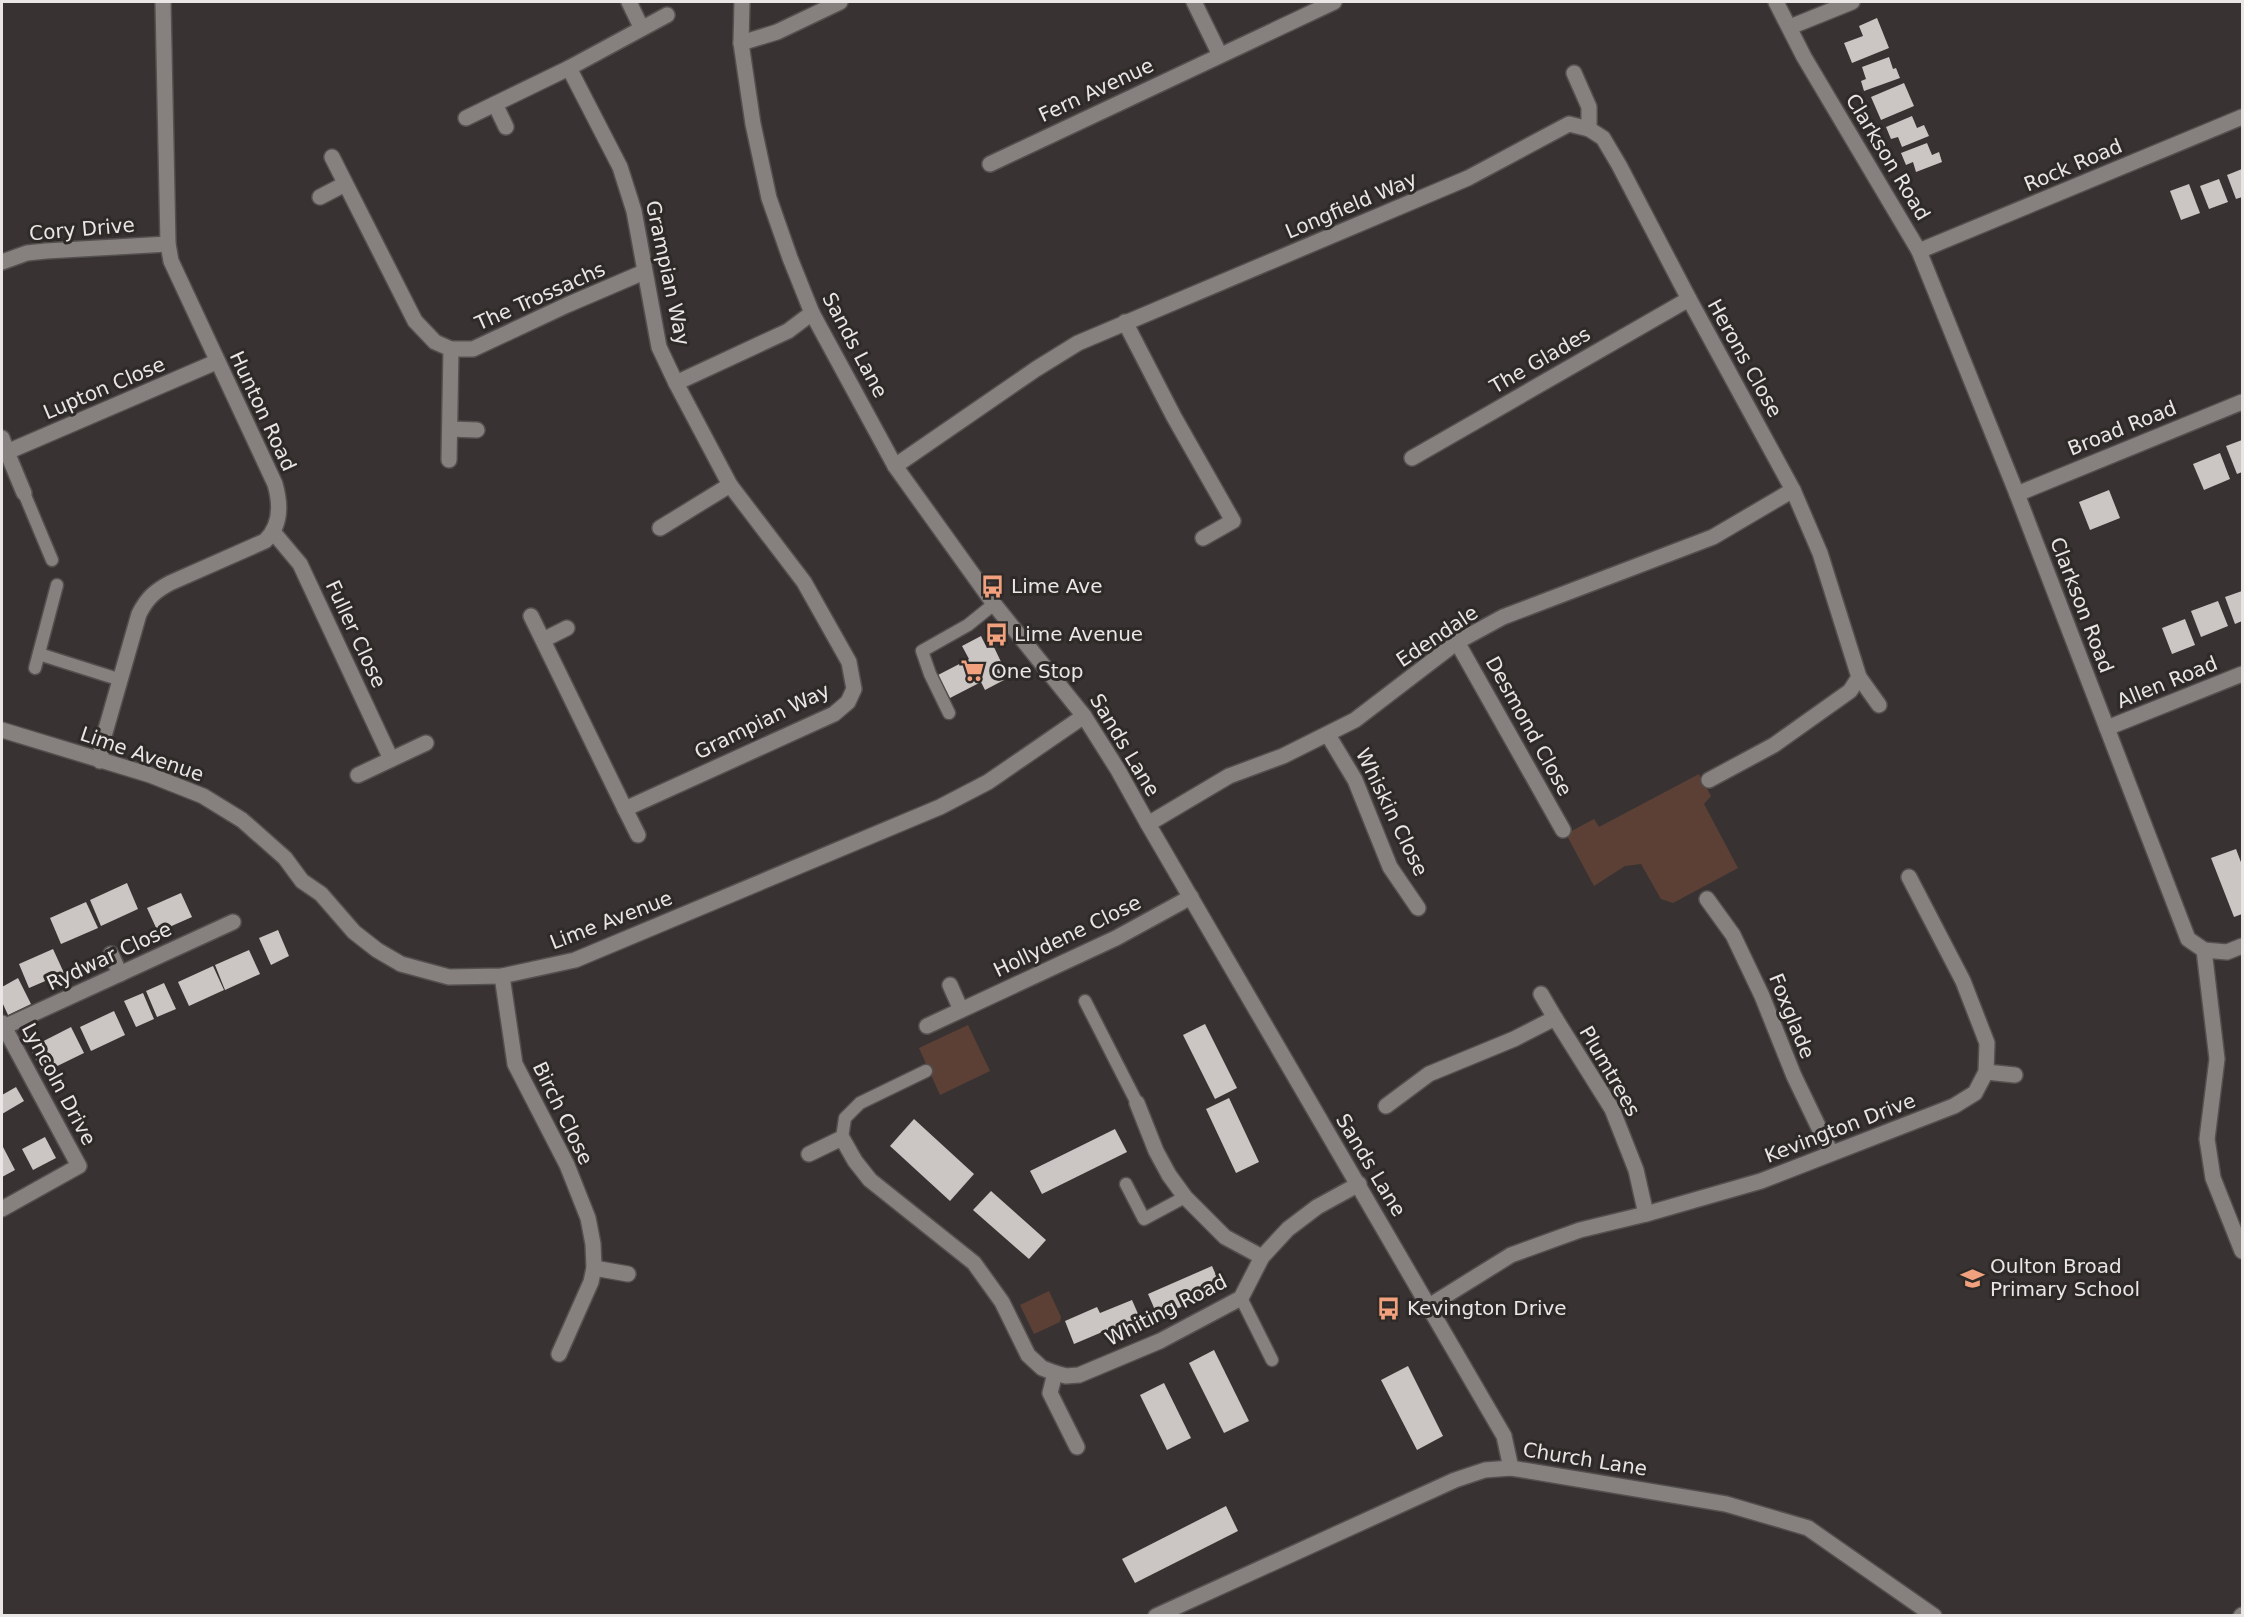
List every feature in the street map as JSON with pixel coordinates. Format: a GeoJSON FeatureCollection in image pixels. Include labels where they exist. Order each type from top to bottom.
{"type":"FeatureCollection","features":[{"type":"Feature","properties":{"kind":"street","name":"Hunton Road"},"geometry":{"type":"LineString","coordinates":[[163,2],[168,244],[171,261],[216,362],[275,484],[280,500],[274,533]]}},
{"type":"Feature","properties":{"kind":"street"},"geometry":{"type":"LineString","coordinates":[[629,2],[641,27]]}},
{"type":"Feature","properties":{"kind":"street","name":"Sands Lane"},"geometry":{"type":"LineString","coordinates":[[742,2],[741,43],[753,124],[769,198],[790,258],[813,313],[896,466],[994,604],[1084,716],[1118,770],[1504,1436],[1511,1467]]}},
{"type":"Feature","properties":{"kind":"street"},"geometry":{"type":"LineString","coordinates":[[741,43],[777,32],[840,2]]}},
{"type":"Feature","properties":{"kind":"street"},"geometry":{"type":"LineString","coordinates":[[1194,2],[1220,55]]}},
{"type":"Feature","properties":{"kind":"street","name":"Fern Avenue"},"geometry":{"type":"LineString","coordinates":[[990,164],[1334,2]]}},
{"type":"Feature","properties":{"kind":"street","name":"Clarkson Road"},"geometry":{"type":"LineString","coordinates":[[1776,2],[1804,57],[1919,252],[2017,494],[2188,939],[2204,950]]}},
{"type":"Feature","properties":{"kind":"street"},"geometry":{"type":"LineString","coordinates":[[1790,27],[1852,2]]}},
{"type":"Feature","properties":{"kind":"street"},"geometry":{"type":"LineString","coordinates":[[466,118],[569,68],[641,27],[667,15]]}},
{"type":"Feature","properties":{"kind":"street","name":"Grampian Way"},"geometry":{"type":"LineString","coordinates":[[569,68],[620,167],[634,211],[659,347],[676,384],[730,485],[804,582],[849,662],[854,688],[848,702],[834,714],[625,809]]}},
{"type":"Feature","properties":{"kind":"street"},"geometry":{"type":"LineString","coordinates":[[1574,73],[1589,107],[1589,129]]}},
{"type":"Feature","properties":{"kind":"street"},"geometry":{"type":"LineString","coordinates":[[495,104],[506,127]]}},
{"type":"Feature","properties":{"kind":"street","name":"Rock Road"},"geometry":{"type":"LineString","coordinates":[[1919,252],[2242,117]]}},
{"type":"Feature","properties":{"kind":"street","name":"Longfield Way"},"geometry":{"type":"LineString","coordinates":[[896,466],[1036,369],[1078,343],[1468,178],[1569,124],[1589,129]]}},
{"type":"Feature","properties":{"kind":"street","name":"Herons Close"},"geometry":{"type":"LineString","coordinates":[[1589,129],[1604,138],[1793,490],[1820,553],[1859,677],[1879,705]]}},
{"type":"Feature","properties":{"kind":"street"},"geometry":{"type":"LineString","coordinates":[[332,157],[415,321],[435,342],[451,349],[449,460]]}},
{"type":"Feature","properties":{"kind":"street"},"geometry":{"type":"LineString","coordinates":[[320,197],[345,184]]}},
{"type":"Feature","properties":{"kind":"street","name":"Cory Drive"},"geometry":{"type":"LineString","coordinates":[[2,262],[27,253],[168,244]]}},
{"type":"Feature","properties":{"kind":"street","name":"The Trossachs"},"geometry":{"type":"LineString","coordinates":[[451,349],[473,349],[644,272]]}},
{"type":"Feature","properties":{"kind":"street","name":"The Glades"},"geometry":{"type":"LineString","coordinates":[[1412,458],[1689,299]]}},
{"type":"Feature","properties":{"kind":"street"},"geometry":{"type":"LineString","coordinates":[[676,384],[788,331],[813,313]]}},
{"type":"Feature","properties":{"kind":"street"},"geometry":{"type":"LineString","coordinates":[[1125,322],[1174,417],[1233,521],[1203,538]]}},
{"type":"Feature","properties":{"kind":"street","name":"Lupton Close"},"geometry":{"type":"LineString","coordinates":[[24,493],[4,445],[216,362]]}},
{"type":"Feature","properties":{"kind":"street","name":"Broad Road"},"geometry":{"type":"LineString","coordinates":[[2017,494],[2242,402]]}},
{"type":"Feature","properties":{"kind":"street"},"geometry":{"type":"LineString","coordinates":[[450,429],[477,430]]}},
{"type":"Feature","properties":{"kind":"street"},"geometry":{"type":"LineString","coordinates":[[660,528],[730,485]]}},
{"type":"Feature","properties":{"kind":"street","name":"Edendale"},"geometry":{"type":"LineString","coordinates":[[1148,824],[1229,776],[1283,756],[1355,720],[1458,642],[1503,617],[1713,537],[1793,490]]}},
{"type":"Feature","properties":{"kind":"street"},"geometry":{"type":"LineString","coordinates":[[100,761],[102,743],[139,614],[146,599],[156,590],[170,583],[265,542],[274,533]]}},
{"type":"Feature","properties":{"kind":"street","name":"Fuller Close"},"geometry":{"type":"LineString","coordinates":[[274,533],[300,564],[391,759]]}},
{"type":"Feature","properties":{"kind":"street"},"geometry":{"type":"LineString","coordinates":[[531,616],[638,835]]}},
{"type":"Feature","properties":{"kind":"street"},"geometry":{"type":"LineString","coordinates":[[543,640],[567,628]]}},
{"type":"Feature","properties":{"kind":"street","name":"Desmond Close"},"geometry":{"type":"LineString","coordinates":[[1458,642],[1563,830]]}},
{"type":"Feature","properties":{"kind":"street","name":"Allen Road"},"geometry":{"type":"LineString","coordinates":[[2107,728],[2242,674]]}},
{"type":"Feature","properties":{"kind":"street"},"geometry":{"type":"LineString","coordinates":[[1709,780],[1774,745],[1850,691],[1859,677]]}},
{"type":"Feature","properties":{"kind":"street","name":"Lime Avenue"},"geometry":{"type":"LineString","coordinates":[[2,730],[150,775],[203,796],[242,820],[285,858],[302,881],[321,894],[354,932],[377,950],[401,964],[449,977],[502,975],[575,960],[940,807],[987,782],[1084,716]]}},
{"type":"Feature","properties":{"kind":"street","name":"Whiskin Close"},"geometry":{"type":"LineString","coordinates":[[1328,735],[1355,780],[1390,867],[1418,908]]}},
{"type":"Feature","properties":{"kind":"street"},"geometry":{"type":"LineString","coordinates":[[358,775],[426,743]]}},
{"type":"Feature","properties":{"kind":"street"},"geometry":{"type":"LineString","coordinates":[[1909,877],[1963,981],[1987,1043],[1986,1072],[2015,1075]]}},
{"type":"Feature","properties":{"kind":"street","name":"Hollydene Close"},"geometry":{"type":"LineString","coordinates":[[927,1026],[1116,938],[1191,897]]}},
{"type":"Feature","properties":{"kind":"street","name":"Foxglade"},"geometry":{"type":"LineString","coordinates":[[1707,899],[1733,936],[1762,996],[1794,1077],[1831,1153]]}},
{"type":"Feature","properties":{"kind":"street","name":"Rydwar Close"},"geometry":{"type":"LineString","coordinates":[[3,1025],[232,922]]}},
{"type":"Feature","properties":{"kind":"street"},"geometry":{"type":"LineString","coordinates":[[2242,946],[2227,952],[2204,950],[2217,1059],[2207,1139],[2213,1178],[2242,1251]]}},
{"type":"Feature","properties":{"kind":"street"},"geometry":{"type":"LineString","coordinates":[[111,954],[120,974]]}},
{"type":"Feature","properties":{"kind":"street","name":"Birch Close"},"geometry":{"type":"LineString","coordinates":[[502,975],[515,1064],[567,1165],[588,1218],[593,1244],[594,1268],[591,1282],[559,1354]]}},
{"type":"Feature","properties":{"kind":"street"},"geometry":{"type":"LineString","coordinates":[[950,985],[961,1010]]}},
{"type":"Feature","properties":{"kind":"street","name":"Plumtrees"},"geometry":{"type":"LineString","coordinates":[[1542,994],[1612,1109],[1636,1170],[1646,1214]]}},
{"type":"Feature","properties":{"kind":"street","name":"Plumtrees"},"geometry":{"type":"LineString","coordinates":[[1386,1106],[1429,1074],[1514,1039],[1555,1017]]}},
{"type":"Feature","properties":{"kind":"street","name":"Lyncoln Drive"},"geometry":{"type":"LineString","coordinates":[[2,1209],[79,1166],[3,1025]]}},
{"type":"Feature","properties":{"kind":"street","name":"Kevington Drive"},"geometry":{"type":"LineString","coordinates":[[1429,1306],[1511,1255],[1580,1230],[1646,1214],[1761,1181],[1954,1106],[1975,1093],[1986,1072]]}},
{"type":"Feature","properties":{"kind":"street"},"geometry":{"type":"LineString","coordinates":[[1137,1103],[1156,1151],[1169,1175],[1185,1197],[1225,1237],[1262,1257]]}},
{"type":"Feature","properties":{"kind":"street"},"geometry":{"type":"LineString","coordinates":[[809,1154],[842,1138],[855,1161],[870,1180],[974,1263],[1002,1302],[1028,1355],[1042,1368],[1055,1373],[1050,1393],[1077,1447]]}},
{"type":"Feature","properties":{"kind":"street","name":"Whiting Road"},"geometry":{"type":"LineString","coordinates":[[1055,1373],[1066,1376],[1079,1375],[1160,1341],[1241,1298],[1262,1257],[1288,1229],[1317,1207],[1359,1184]]}},
{"type":"Feature","properties":{"kind":"street"},"geometry":{"type":"LineString","coordinates":[[594,1268],[628,1274]]}},
{"type":"Feature","properties":{"kind":"street","name":"Church Lane"},"geometry":{"type":"LineString","coordinates":[[1156,1616],[1455,1480],[1485,1470],[1511,1467],[1726,1504],[1808,1528],[1934,1616]]}},
{"type":"Feature","properties":{"kind":"lane"},"geometry":{"type":"LineString","coordinates":[[24,493],[52,560]]}},
{"type":"Feature","properties":{"kind":"lane"},"geometry":{"type":"LineString","coordinates":[[35,668],[57,585]]}},
{"type":"Feature","properties":{"kind":"lane"},"geometry":{"type":"LineString","coordinates":[[949,713],[930,674],[922,651],[968,625],[994,604]]}},
{"type":"Feature","properties":{"kind":"lane"},"geometry":{"type":"LineString","coordinates":[[39,654],[120,680]]}},
{"type":"Feature","properties":{"kind":"lane"},"geometry":{"type":"LineString","coordinates":[[1085,1001],[1137,1103]]}},
{"type":"Feature","properties":{"kind":"lane"},"geometry":{"type":"LineString","coordinates":[[842,1138],[845,1118],[860,1103],[927,1071]]}},
{"type":"Feature","properties":{"kind":"lane"},"geometry":{"type":"LineString","coordinates":[[1126,1184],[1144,1219],[1185,1197]]}},
{"type":"Feature","properties":{"kind":"lane"},"geometry":{"type":"LineString","coordinates":[[1241,1298],[1272,1360]]}},
{"type":"Feature","properties":{"kind":"shaded area"},"geometry":{"type":"Polygon","coordinates":[[[1699,774],[1711,796],[1704,804],[1738,868],[1673,903],[1661,899],[1641,864],[1625,866],[1594,886],[1566,834],[1594,819],[1599,827],[1699,774]]]}},
{"type":"Feature","properties":{"kind":"shaded area"},"geometry":{"type":"Polygon","coordinates":[[[968,1025],[990,1071],[940,1095],[919,1048],[968,1025]]]}},
{"type":"Feature","properties":{"kind":"shaded area"},"geometry":{"type":"Polygon","coordinates":[[[1049,1291],[1061,1317],[1060,1322],[1034,1334],[1020,1305],[1049,1291]]]}},
{"type":"Feature","properties":{"kind":"building"},"geometry":{"type":"Polygon","coordinates":[[[1877,18],[1889,48],[1852,63],[1844,43],[1863,36],[1859,26],[1877,18]]]}},
{"type":"Feature","properties":{"kind":"building"},"geometry":{"type":"Polygon","coordinates":[[[1889,57],[1893,69],[1896,68],[1900,78],[1864,91],[1861,81],[1866,79],[1862,67],[1889,57]]]}},
{"type":"Feature","properties":{"kind":"building"},"geometry":{"type":"Polygon","coordinates":[[[1904,83],[1914,106],[1881,120],[1871,97],[1904,83]]]}},
{"type":"Feature","properties":{"kind":"building"},"geometry":{"type":"Polygon","coordinates":[[[1912,116],[1917,128],[1924,125],[1929,136],[1902,147],[1898,137],[1891,139],[1886,127],[1912,116]]]}},
{"type":"Feature","properties":{"kind":"building"},"geometry":{"type":"Polygon","coordinates":[[[1927,143],[1932,155],[1939,152],[1942,162],[1916,172],[1913,162],[1906,165],[1901,153],[1927,143]]]}},
{"type":"Feature","properties":{"kind":"building"},"geometry":{"type":"Polygon","coordinates":[[[2242,169],[2242,197],[2236,199],[2227,175],[2242,169]]]}},
{"type":"Feature","properties":{"kind":"building"},"geometry":{"type":"Polygon","coordinates":[[[2219,179],[2228,202],[2209,209],[2200,186],[2219,179]]]}},
{"type":"Feature","properties":{"kind":"building"},"geometry":{"type":"Polygon","coordinates":[[[2189,184],[2200,213],[2181,220],[2170,191],[2189,184]]]}},
{"type":"Feature","properties":{"kind":"building"},"geometry":{"type":"Polygon","coordinates":[[[2242,440],[2242,472],[2237,474],[2226,446],[2242,440]]]}},
{"type":"Feature","properties":{"kind":"building"},"geometry":{"type":"Polygon","coordinates":[[[2220,453],[2230,479],[2204,490],[2193,464],[2220,453]]]}},
{"type":"Feature","properties":{"kind":"building"},"geometry":{"type":"Polygon","coordinates":[[[2109,490],[2120,518],[2090,530],[2079,502],[2109,490]]]}},
{"type":"Feature","properties":{"kind":"building"},"geometry":{"type":"Polygon","coordinates":[[[2242,591],[2242,621],[2235,624],[2225,597],[2242,591]]]}},
{"type":"Feature","properties":{"kind":"building"},"geometry":{"type":"Polygon","coordinates":[[[2218,601],[2228,626],[2201,637],[2191,611],[2218,601]]]}},
{"type":"Feature","properties":{"kind":"building"},"geometry":{"type":"Polygon","coordinates":[[[2185,619],[2195,645],[2172,654],[2162,628],[2185,619]]]}},
{"type":"Feature","properties":{"kind":"building","name":"One Stop"},"geometry":{"type":"Polygon","coordinates":[[[981,636],[987,648],[993,645],[1002,664],[997,666],[1004,680],[985,690],[981,682],[950,698],[938,675],[969,659],[962,646],[981,636]]]}},
{"type":"Feature","properties":{"kind":"building"},"geometry":{"type":"Polygon","coordinates":[[[2236,849],[2242,865],[2242,914],[2234,917],[2211,858],[2236,849]]]}},
{"type":"Feature","properties":{"kind":"building"},"geometry":{"type":"Polygon","coordinates":[[[127,883],[138,909],[101,926],[90,900],[127,883]]]}},
{"type":"Feature","properties":{"kind":"building"},"geometry":{"type":"Polygon","coordinates":[[[181,893],[192,917],[158,932],[147,908],[181,893]]]}},
{"type":"Feature","properties":{"kind":"building"},"geometry":{"type":"Polygon","coordinates":[[[86,902],[98,928],[61,944],[50,918],[86,902]]]}},
{"type":"Feature","properties":{"kind":"building"},"geometry":{"type":"Polygon","coordinates":[[[278,930],[289,956],[271,965],[259,938],[278,930]]]}},
{"type":"Feature","properties":{"kind":"building"},"geometry":{"type":"Polygon","coordinates":[[[53,949],[64,973],[29,988],[19,964],[53,949]]]}},
{"type":"Feature","properties":{"kind":"building"},"geometry":{"type":"Polygon","coordinates":[[[249,950],[260,974],[225,990],[215,965],[249,950]]]}},
{"type":"Feature","properties":{"kind":"building"},"geometry":{"type":"Polygon","coordinates":[[[213,966],[224,990],[189,1006],[178,982],[213,966]]]}},
{"type":"Feature","properties":{"kind":"building"},"geometry":{"type":"Polygon","coordinates":[[[18,978],[31,1004],[8,1015],[2,1002],[2,987],[18,978]]]}},
{"type":"Feature","properties":{"kind":"building"},"geometry":{"type":"Polygon","coordinates":[[[164,983],[176,1009],[157,1017],[146,991],[164,983]]]}},
{"type":"Feature","properties":{"kind":"building"},"geometry":{"type":"Polygon","coordinates":[[[143,993],[154,1019],[136,1027],[124,1001],[143,993]]]}},
{"type":"Feature","properties":{"kind":"building"},"geometry":{"type":"Polygon","coordinates":[[[114,1011],[125,1035],[91,1051],[80,1027],[114,1011]]]}},
{"type":"Feature","properties":{"kind":"building"},"geometry":{"type":"Polygon","coordinates":[[[1205,1024],[1237,1088],[1215,1099],[1183,1035],[1205,1024]]]}},
{"type":"Feature","properties":{"kind":"building"},"geometry":{"type":"Polygon","coordinates":[[[71,1027],[84,1053],[43,1073],[30,1048],[71,1027]]]}},
{"type":"Feature","properties":{"kind":"building"},"geometry":{"type":"Polygon","coordinates":[[[16,1087],[24,1101],[2,1114],[2,1095],[16,1087]]]}},
{"type":"Feature","properties":{"kind":"building"},"geometry":{"type":"Polygon","coordinates":[[[1229,1098],[1259,1162],[1236,1173],[1206,1109],[1229,1098]]]}},
{"type":"Feature","properties":{"kind":"building"},"geometry":{"type":"Polygon","coordinates":[[[914,1119],[974,1174],[950,1201],[890,1146],[914,1119]]]}},
{"type":"Feature","properties":{"kind":"building"},"geometry":{"type":"Polygon","coordinates":[[[1115,1129],[1127,1152],[1042,1194],[1030,1171],[1115,1129]]]}},
{"type":"Feature","properties":{"kind":"building"},"geometry":{"type":"Polygon","coordinates":[[[45,1137],[56,1158],[33,1170],[22,1149],[45,1137]]]}},
{"type":"Feature","properties":{"kind":"building"},"geometry":{"type":"Polygon","coordinates":[[[2,1145],[15,1170],[2,1177],[2,1145]]]}},
{"type":"Feature","properties":{"kind":"building"},"geometry":{"type":"Polygon","coordinates":[[[991,1191],[1046,1240],[1029,1259],[973,1210],[991,1191]]]}},
{"type":"Feature","properties":{"kind":"building"},"geometry":{"type":"Polygon","coordinates":[[[1212,1266],[1222,1289],[1158,1317],[1148,1294],[1212,1266]]]}},
{"type":"Feature","properties":{"kind":"building"},"geometry":{"type":"Polygon","coordinates":[[[1132,1300],[1142,1323],[1110,1336],[1107,1330],[1074,1344],[1065,1321],[1097,1307],[1100,1313],[1132,1300]]]}},
{"type":"Feature","properties":{"kind":"building"},"geometry":{"type":"Polygon","coordinates":[[[1214,1350],[1249,1421],[1224,1433],[1189,1363],[1214,1350]]]}},
{"type":"Feature","properties":{"kind":"building"},"geometry":{"type":"Polygon","coordinates":[[[1408,1366],[1443,1436],[1417,1450],[1381,1380],[1408,1366]]]}},
{"type":"Feature","properties":{"kind":"building"},"geometry":{"type":"Polygon","coordinates":[[[1164,1383],[1191,1438],[1167,1450],[1140,1395],[1164,1383]]]}},
{"type":"Feature","properties":{"kind":"building"},"geometry":{"type":"Polygon","coordinates":[[[1226,1506],[1238,1531],[1135,1583],[1122,1559],[1226,1506]]]}},
{"type":"Feature","properties":{"kind":"place","name":"Lime Ave"},"geometry":{"type":"Point","coordinates":[993,586]}},
{"type":"Feature","properties":{"kind":"place","name":"Lime Avenue"},"geometry":{"type":"Point","coordinates":[996,634]}},
{"type":"Feature","properties":{"kind":"place","name":"One Stop"},"geometry":{"type":"Point","coordinates":[973,671]}},
{"type":"Feature","properties":{"kind":"place","name":"Oulton Broad Primary School"},"geometry":{"type":"Point","coordinates":[1972,1278]}},
{"type":"Feature","properties":{"kind":"place","name":"Kevington Drive"},"geometry":{"type":"Point","coordinates":[1389,1308]}}]}
